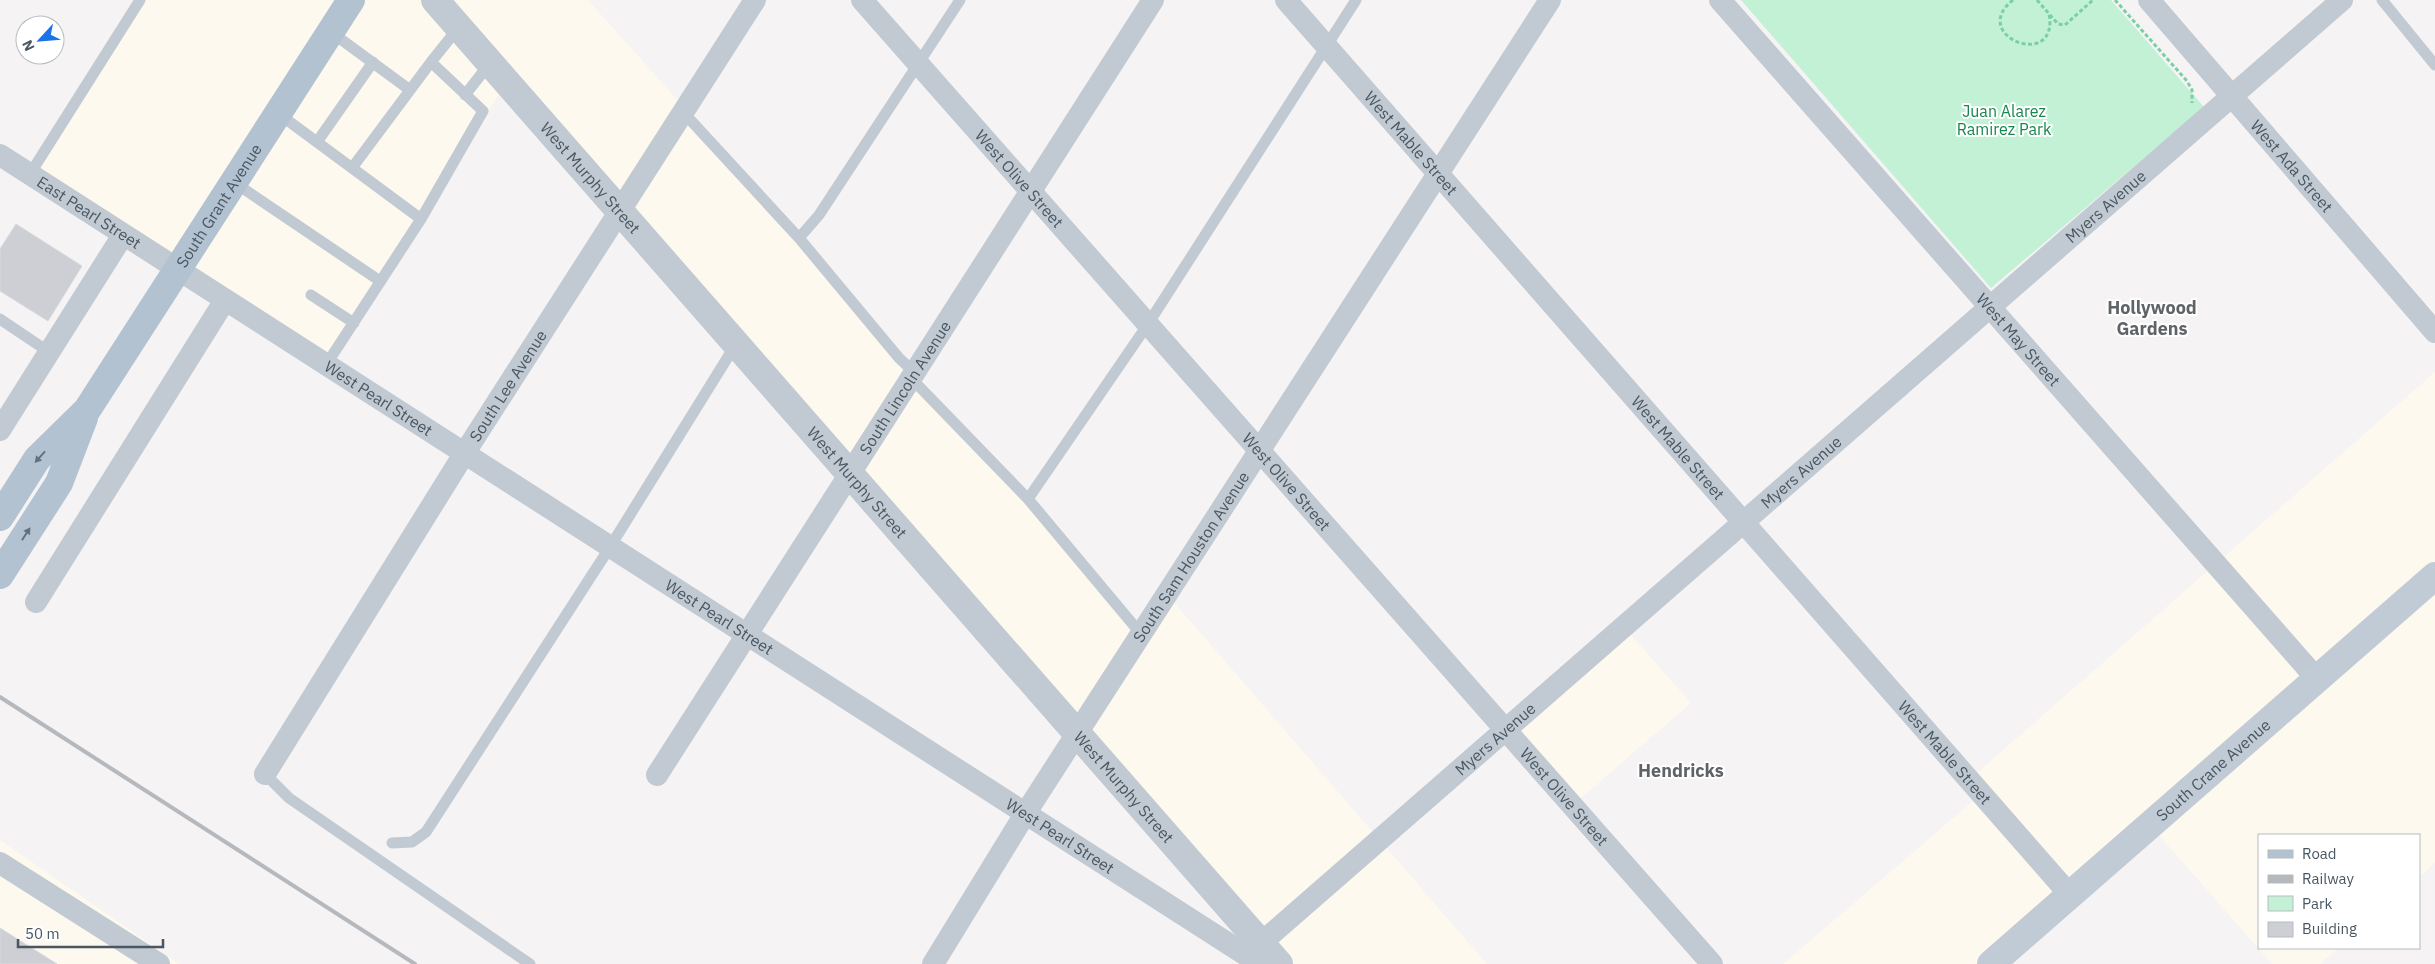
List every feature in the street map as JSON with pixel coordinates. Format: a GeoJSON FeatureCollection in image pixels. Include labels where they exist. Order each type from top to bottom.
{"type":"FeatureCollection","features":[{"type":"Feature","properties":{"kind":"main road","name":"South Grant Avenue"},"geometry":{"type":"LineString","coordinates":[[0,575],[59,484],[87,410],[235,183],[351,0]]}},
{"type":"Feature","properties":{"kind":"main road","name":"South Grant Avenue"},"geometry":{"type":"LineString","coordinates":[[0,517],[37,459],[87,410]]}},
{"type":"Feature","properties":{"kind":"main road","name":"South Crane Avenue"},"geometry":{"type":"LineString","coordinates":[[1991,964],[2435,576]]}},
{"type":"Feature","properties":{"kind":"street","name":"West Murphy Street"},"geometry":{"type":"LineString","coordinates":[[435,0],[1077,734],[1260,954],[1279,964]]}},
{"type":"Feature","properties":{"kind":"street","name":"South Lee Avenue"},"geometry":{"type":"LineString","coordinates":[[264,774],[464,454],[755,0]]}},
{"type":"Feature","properties":{"kind":"street","name":"West Olive Street"},"geometry":{"type":"LineString","coordinates":[[862,0],[1712,964]]}},
{"type":"Feature","properties":{"kind":"street","name":"South Lincoln Avenue"},"geometry":{"type":"LineString","coordinates":[[656,775],[1153,0]]}},
{"type":"Feature","properties":{"kind":"street","name":"West Mable Street"},"geometry":{"type":"LineString","coordinates":[[1286,0],[2070,895]]}},
{"type":"Feature","properties":{"kind":"street","name":"South Sam Houston Avenue"},"geometry":{"type":"LineString","coordinates":[[933,964],[1025,814],[1550,0]]}},
{"type":"Feature","properties":{"kind":"street","name":"West May Street"},"geometry":{"type":"LineString","coordinates":[[1720,0],[2317,679]]}},
{"type":"Feature","properties":{"kind":"street","name":"West Ada Street"},"geometry":{"type":"LineString","coordinates":[[2149,0],[2435,332]]}},
{"type":"Feature","properties":{"kind":"street","name":"Myers Avenue"},"geometry":{"type":"LineString","coordinates":[[1260,954],[1505,730],[2342,0]]}},
{"type":"Feature","properties":{"kind":"street","name":"East Pearl Street"},"geometry":{"type":"LineString","coordinates":[[0,155],[178,270]]}},
{"type":"Feature","properties":{"kind":"street"},"geometry":{"type":"LineString","coordinates":[[0,430],[123,234]]}},
{"type":"Feature","properties":{"kind":"street","name":"West Pearl Street"},"geometry":{"type":"LineString","coordinates":[[178,270],[1025,814],[1260,954]]}},
{"type":"Feature","properties":{"kind":"street"},"geometry":{"type":"LineString","coordinates":[[36,602],[225,300]]}},
{"type":"Feature","properties":{"kind":"street"},"geometry":{"type":"LineString","coordinates":[[0,863],[150,962]]}},
{"type":"Feature","properties":{"kind":"lane"},"geometry":{"type":"LineString","coordinates":[[30,174],[140,0]]}},
{"type":"Feature","properties":{"kind":"lane"},"geometry":{"type":"LineString","coordinates":[[799,238],[819,215],[960,0]]}},
{"type":"Feature","properties":{"kind":"lane"},"geometry":{"type":"LineString","coordinates":[[1028,499],[1148,324],[1356,0]]}},
{"type":"Feature","properties":{"kind":"lane"},"geometry":{"type":"LineString","coordinates":[[2382,0],[2435,65]]}},
{"type":"Feature","properties":{"kind":"lane"},"geometry":{"type":"LineString","coordinates":[[352,168],[459,27]]}},
{"type":"Feature","properties":{"kind":"lane"},"geometry":{"type":"LineString","coordinates":[[331,32],[410,90]]}},
{"type":"Feature","properties":{"kind":"lane"},"geometry":{"type":"LineString","coordinates":[[317,142],[373,62]]}},
{"type":"Feature","properties":{"kind":"lane"},"geometry":{"type":"LineString","coordinates":[[326,365],[421,219],[483,111],[431,62]]}},
{"type":"Feature","properties":{"kind":"lane"},"geometry":{"type":"LineString","coordinates":[[466,95],[490,63]]}},
{"type":"Feature","properties":{"kind":"lane"},"geometry":{"type":"LineString","coordinates":[[683,112],[799,238],[913,375],[1028,499],[1141,634]]}},
{"type":"Feature","properties":{"kind":"lane"},"geometry":{"type":"LineString","coordinates":[[279,114],[421,219]]}},
{"type":"Feature","properties":{"kind":"lane"},"geometry":{"type":"LineString","coordinates":[[235,183],[380,281]]}},
{"type":"Feature","properties":{"kind":"lane"},"geometry":{"type":"LineString","coordinates":[[311,295],[354,323]]}},
{"type":"Feature","properties":{"kind":"lane"},"geometry":{"type":"LineString","coordinates":[[0,319],[49,352]]}},
{"type":"Feature","properties":{"kind":"lane"},"geometry":{"type":"LineString","coordinates":[[392,843],[412,842],[426,832],[610,547],[736,344]]}},
{"type":"Feature","properties":{"kind":"lane"},"geometry":{"type":"LineString","coordinates":[[264,774],[289,798],[530,964]]}},
{"type":"Feature","properties":{"kind":"path"},"geometry":{"type":"LineString","coordinates":[[2013,0],[2003,11],[2002,26],[2009,39],[2016,44],[2024,46],[2039,42],[2049,29],[2049,13]]}},
{"type":"Feature","properties":{"kind":"path"},"geometry":{"type":"LineString","coordinates":[[2037,0],[2058,24],[2065,25],[2093,0]]}},
{"type":"Feature","properties":{"kind":"path"},"geometry":{"type":"LineString","coordinates":[[2115,0],[2187,81],[2192,90],[2193,102],[2185,109]]}},
{"type":"Feature","properties":{"kind":"shaded area"},"geometry":{"type":"Polygon","coordinates":[[[141,0],[588,0],[800,237],[1140,634],[1166,593],[1487,964],[1278,964],[507,82],[326,365],[30,175],[141,0]]]}},
{"type":"Feature","properties":{"kind":"shaded area"},"geometry":{"type":"Polygon","coordinates":[[[2435,372],[2435,863],[2420,876],[2420,834],[2258,834],[2258,948],[2150,825],[1987,964],[1783,964],[1980,795],[1969,780],[2435,372]]]}},
{"type":"Feature","properties":{"kind":"shaded area"},"geometry":{"type":"Polygon","coordinates":[[[1624,627],[1691,703],[1572,806],[1505,730],[1624,627]]]}},
{"type":"Feature","properties":{"kind":"shaded area"},"geometry":{"type":"Polygon","coordinates":[[[0,840],[179,964],[0,964],[0,840]]]}},
{"type":"Feature","properties":{"kind":"shaded area"},"geometry":{"type":"Polygon","coordinates":[[[2259,949],[2337,949],[2320,964],[2272,964],[2259,949]]]}},
{"type":"Feature","properties":{"kind":"green space","name":"Juan Alarez Ramirez Park"},"geometry":{"type":"Polygon","coordinates":[[[1741,0],[2111,0],[2204,107],[1991,288],[1741,0]]]}},
{"type":"Feature","properties":{"kind":"building"},"geometry":{"type":"Polygon","coordinates":[[[16,224],[82,266],[48,321],[0,291],[0,249],[16,224]]]}},
{"type":"Feature","properties":{"kind":"building"},"geometry":{"type":"Polygon","coordinates":[[[0,928],[57,964],[0,964],[0,928]]]}},
{"type":"Feature","properties":{"kind":"railway"},"geometry":{"type":"LineString","coordinates":[[0,697],[415,964]]}},
{"type":"Feature","properties":{"kind":"district","name":"Hollywood Gardens"},"geometry":{"type":"Point","coordinates":[2152,317]}},
{"type":"Feature","properties":{"kind":"district","name":"Hendricks"},"geometry":{"type":"Point","coordinates":[1681,770]}}]}
